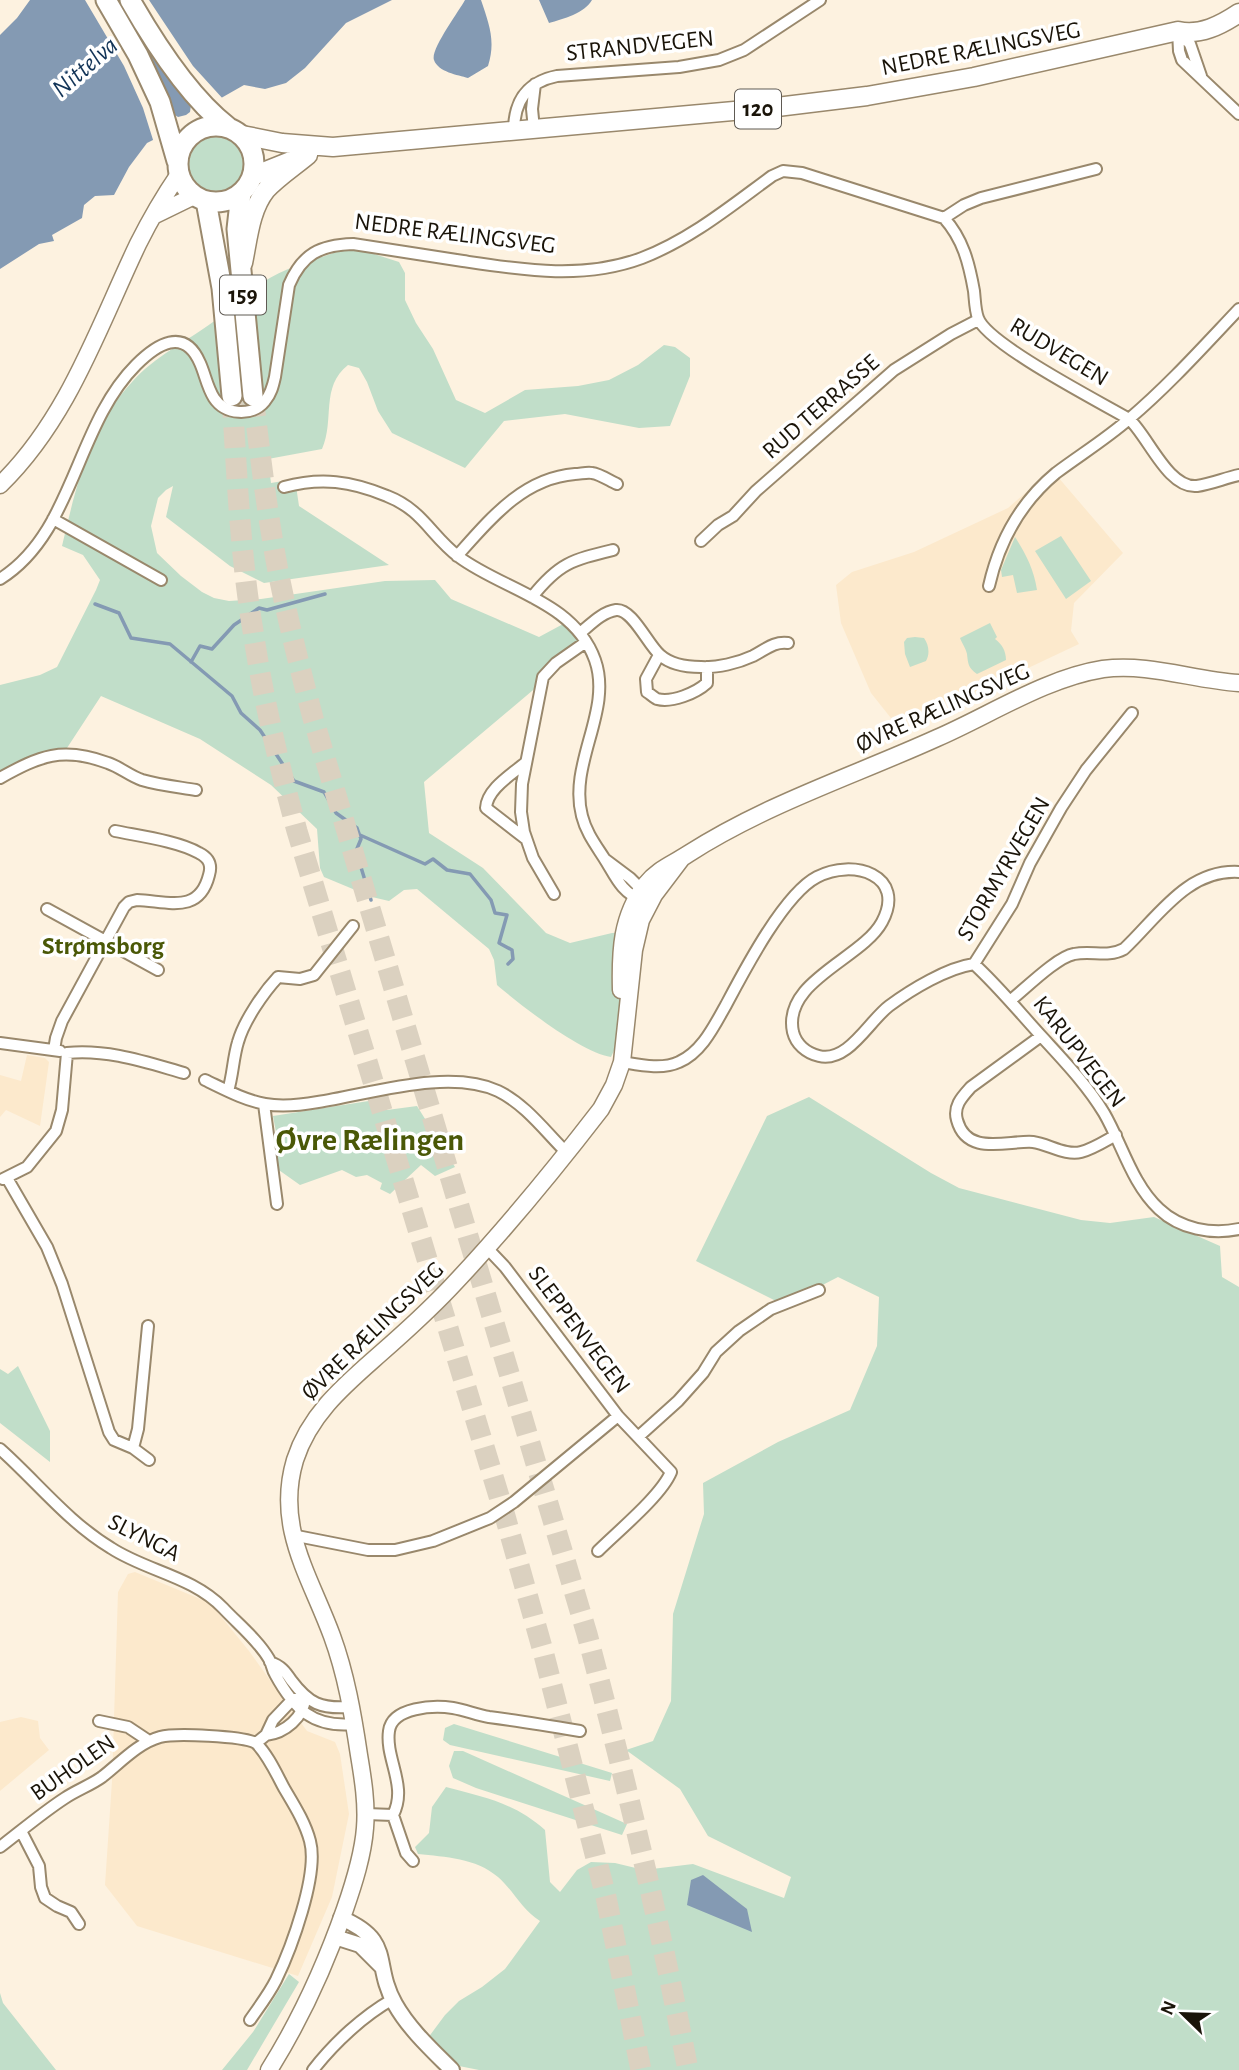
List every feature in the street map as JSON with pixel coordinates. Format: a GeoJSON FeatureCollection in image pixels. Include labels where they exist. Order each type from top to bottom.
{"type":"FeatureCollection","features":[{"type":"Feature","properties":{"kind":"highway","name":"159"},"geometry":{"type":"LineString","coordinates":[[106,0],[148,74],[160,102],[184,185],[200,198],[222,288],[232,396]]}},
{"type":"Feature","properties":{"kind":"highway"},"geometry":{"type":"LineString","coordinates":[[130,0],[168,60],[251,149],[254,158],[253,176],[240,193],[222,202],[200,198]]}},
{"type":"Feature","properties":{"kind":"highway"},"geometry":{"type":"LineString","coordinates":[[176,160],[182,144],[195,131],[213,125],[229,126]]}},
{"type":"Feature","properties":{"kind":"highway","name":"159"},"geometry":{"type":"LineString","coordinates":[[240,193],[237,229],[253,396]]}},
{"type":"Feature","properties":{"kind":"main road","name":"NEDRE RÆLINGSVEG"},"geometry":{"type":"LineString","coordinates":[[229,126],[282,142],[333,147],[777,107],[867,96],[988,74],[1178,31],[1197,32],[1221,24],[1239,12]]}},
{"type":"Feature","properties":{"kind":"main road","name":"NEDRE RÆLINGSVEG"},"geometry":{"type":"LineString","coordinates":[[253,176],[282,163],[333,147]]}},
{"type":"Feature","properties":{"kind":"main road"},"geometry":{"type":"LineString","coordinates":[[241,273],[251,225],[260,200],[267,189],[308,155]]}},
{"type":"Feature","properties":{"kind":"main road"},"geometry":{"type":"LineString","coordinates":[[0,485],[28,456],[62,404],[155,215],[176,160]]}},
{"type":"Feature","properties":{"kind":"main road"},"geometry":{"type":"LineString","coordinates":[[155,215],[200,198]]}},
{"type":"Feature","properties":{"kind":"main road","name":"ØVRE RÆLINGSVEG"},"geometry":{"type":"LineString","coordinates":[[269,2070],[304,2010],[335,1937],[359,1863],[366,1814],[354,1724],[333,1638],[292,1535],[289,1503],[292,1474],[304,1438],[317,1415],[346,1384],[438,1301],[487,1248],[608,1097],[622,1062],[626,1020],[621,990],[621,949],[625,927],[643,896],[682,858],[738,824],[780,803],[900,755],[1042,688],[1075,676],[1104,669],[1134,668],[1239,683]]}},
{"type":"Feature","properties":{"kind":"street","name":"STRANDVEGEN"},"geometry":{"type":"LineString","coordinates":[[514,131],[514,119],[523,94],[543,79],[679,67],[719,60],[744,50],[820,0]]}},
{"type":"Feature","properties":{"kind":"street"},"geometry":{"type":"LineString","coordinates":[[1178,31],[1190,44],[1200,76],[1239,114]]}},
{"type":"Feature","properties":{"kind":"street","name":"STRANDVEGEN"},"geometry":{"type":"LineString","coordinates":[[534,129],[532,109],[535,84]]}},
{"type":"Feature","properties":{"kind":"street"},"geometry":{"type":"LineString","coordinates":[[944,218],[981,198],[1096,169]]}},
{"type":"Feature","properties":{"kind":"street","name":"NEDRE RÆLINGSVEG"},"geometry":{"type":"LineString","coordinates":[[0,579],[27,556],[46,532],[100,414],[134,367],[154,348],[173,342],[188,347],[199,361],[213,397],[227,409],[237,412],[250,411],[266,400],[275,377],[289,285],[295,271],[313,252],[328,246],[353,244],[528,271],[597,270],[643,258],[677,242],[783,171],[802,173],[944,218]]}},
{"type":"Feature","properties":{"kind":"street","name":"RUDVEGEN"},"geometry":{"type":"LineString","coordinates":[[944,218],[956,231],[964,248],[978,320],[990,334],[1016,353],[1129,419],[1139,428],[1177,481],[1195,486],[1239,475]]}},
{"type":"Feature","properties":{"kind":"street"},"geometry":{"type":"LineString","coordinates":[[989,586],[1003,543],[1019,513],[1034,494],[1054,475],[1129,419],[1166,386],[1239,309]]}},
{"type":"Feature","properties":{"kind":"street","name":"RUD TERRASSE"},"geometry":{"type":"LineString","coordinates":[[701,541],[718,525],[733,516],[756,491],[894,370],[978,320]]}},
{"type":"Feature","properties":{"kind":"street"},"geometry":{"type":"LineString","coordinates":[[457,556],[491,517],[513,498],[538,483],[562,475],[593,473],[617,484]]}},
{"type":"Feature","properties":{"kind":"street"},"geometry":{"type":"LineString","coordinates":[[284,487],[325,480],[354,484],[389,496],[418,514],[457,556],[532,597],[565,619],[583,638],[595,661],[599,681],[598,702],[579,777],[579,803],[586,828],[604,858],[643,896]]}},
{"type":"Feature","properties":{"kind":"street"},"geometry":{"type":"LineString","coordinates":[[53,519],[161,580]]}},
{"type":"Feature","properties":{"kind":"street"},"geometry":{"type":"LineString","coordinates":[[532,597],[547,579],[564,565],[589,555],[613,550]]}},
{"type":"Feature","properties":{"kind":"street"},"geometry":{"type":"LineString","coordinates":[[554,894],[533,858],[521,812],[525,763],[543,677],[556,663],[583,638],[600,617],[614,610],[622,610],[629,616],[659,655],[683,665],[707,667],[736,662],[777,644],[788,643]]}},
{"type":"Feature","properties":{"kind":"street"},"geometry":{"type":"LineString","coordinates":[[659,655],[646,679],[648,692],[656,699],[668,699],[701,689],[707,683],[707,667]]}},
{"type":"Feature","properties":{"kind":"street","name":"STORMYRVEGEN"},"geometry":{"type":"LineString","coordinates":[[622,1062],[646,1066],[672,1065],[691,1054],[710,1032],[748,965],[795,894],[818,876],[832,871],[858,869],[877,878],[885,887],[888,897],[887,910],[874,933],[810,986],[797,1001],[791,1022],[794,1036],[808,1051],[826,1057],[840,1052],[852,1045],[876,1017],[902,997],[958,966],[974,964],[1013,904],[1030,863],[1061,808],[1086,770],[1132,713]]}},
{"type":"Feature","properties":{"kind":"street"},"geometry":{"type":"LineString","coordinates":[[0,778],[30,762],[65,753],[110,763],[141,780],[195,790]]}},
{"type":"Feature","properties":{"kind":"street"},"geometry":{"type":"LineString","coordinates":[[525,763],[491,793],[486,808],[526,839]]}},
{"type":"Feature","properties":{"kind":"street"},"geometry":{"type":"LineString","coordinates":[[54,1050],[55,1038],[62,1021],[124,907],[136,900],[187,903],[202,892],[211,867],[202,854],[188,848],[115,831]]}},
{"type":"Feature","properties":{"kind":"street"},"geometry":{"type":"LineString","coordinates":[[1011,1000],[1061,959],[1072,954],[1105,954],[1124,949],[1191,884],[1214,874],[1239,872]]}},
{"type":"Feature","properties":{"kind":"street"},"geometry":{"type":"LineString","coordinates":[[47,909],[158,970]]}},
{"type":"Feature","properties":{"kind":"street"},"geometry":{"type":"LineString","coordinates":[[228,1091],[237,1044],[267,989],[278,976],[300,979],[314,975],[353,926]]}},
{"type":"Feature","properties":{"kind":"street","name":"KARUPVEGEN"},"geometry":{"type":"LineString","coordinates":[[974,964],[1011,1000],[1089,1091],[1149,1198],[1170,1219],[1217,1231],[1239,1229]]}},
{"type":"Feature","properties":{"kind":"street"},"geometry":{"type":"LineString","coordinates":[[1041,1036],[971,1087],[962,1097],[956,1107],[961,1130],[969,1138],[991,1145],[1036,1143],[1073,1153],[1081,1152],[1116,1135]]}},
{"type":"Feature","properties":{"kind":"street"},"geometry":{"type":"LineString","coordinates":[[0,1043],[67,1053],[84,1051],[126,1056],[184,1073]]}},
{"type":"Feature","properties":{"kind":"street"},"geometry":{"type":"LineString","coordinates":[[67,1053],[62,1110],[56,1130],[27,1167],[3,1179],[47,1247],[108,1432],[114,1440],[134,1448],[149,1460]]}},
{"type":"Feature","properties":{"kind":"street"},"geometry":{"type":"LineString","coordinates":[[205,1080],[264,1104],[308,1104],[428,1082],[466,1082],[498,1091],[514,1101],[566,1152]]}},
{"type":"Feature","properties":{"kind":"street"},"geometry":{"type":"LineString","coordinates":[[264,1104],[277,1204]]}},
{"type":"Feature","properties":{"kind":"street","name":"SLEPPENVEGEN"},"geometry":{"type":"LineString","coordinates":[[487,1248],[505,1267],[618,1416],[671,1472],[657,1492],[597,1551]]}},
{"type":"Feature","properties":{"kind":"street"},"geometry":{"type":"LineString","coordinates":[[638,1437],[678,1401],[703,1373],[716,1352],[739,1331],[771,1309],[819,1290]]}},
{"type":"Feature","properties":{"kind":"street"},"geometry":{"type":"LineString","coordinates":[[134,1448],[148,1326]]}},
{"type":"Feature","properties":{"kind":"street"},"geometry":{"type":"LineString","coordinates":[[292,1535],[368,1550],[395,1550],[433,1541],[489,1518],[514,1502],[618,1416]]}},
{"type":"Feature","properties":{"kind":"street","name":"SLYNGA"},"geometry":{"type":"LineString","coordinates":[[0,1449],[94,1538],[114,1550],[182,1580],[218,1603],[253,1639],[303,1711],[324,1724],[354,1724]]}},
{"type":"Feature","properties":{"kind":"street","name":"SLYNGA"},"geometry":{"type":"LineString","coordinates":[[270,1662],[281,1667],[305,1698]]}},
{"type":"Feature","properties":{"kind":"street"},"geometry":{"type":"LineString","coordinates":[[250,2020],[275,1981],[284,1961],[302,1910],[312,1860],[311,1843],[300,1816],[256,1743],[266,1735],[273,1720],[293,1699],[305,1698],[321,1706],[350,1707]]}},
{"type":"Feature","properties":{"kind":"street"},"geometry":{"type":"LineString","coordinates":[[266,1735],[277,1734],[303,1711],[305,1698]]}},
{"type":"Feature","properties":{"kind":"street"},"geometry":{"type":"LineString","coordinates":[[413,1861],[405,1853],[393,1815],[398,1801],[398,1788],[388,1733],[391,1722],[421,1708],[454,1708],[483,1716],[580,1731]]}},
{"type":"Feature","properties":{"kind":"street","name":"BUHOLEN"},"geometry":{"type":"LineString","coordinates":[[99,1721],[128,1727],[149,1741]]}},
{"type":"Feature","properties":{"kind":"street","name":"BUHOLEN"},"geometry":{"type":"LineString","coordinates":[[0,1847],[68,1796],[100,1778],[149,1741],[162,1736],[178,1735],[242,1739],[256,1743]]}},
{"type":"Feature","properties":{"kind":"street"},"geometry":{"type":"LineString","coordinates":[[366,1814],[393,1815]]}},
{"type":"Feature","properties":{"kind":"street","name":"BUHOLEN"},"geometry":{"type":"LineString","coordinates":[[21,1830],[38,1866],[45,1898],[71,1912],[79,1924]]}},
{"type":"Feature","properties":{"kind":"street"},"geometry":{"type":"LineString","coordinates":[[341,1918],[362,1928],[374,1939],[379,1946],[382,1967],[396,2006],[422,2039],[452,2070]]}},
{"type":"Feature","properties":{"kind":"street"},"geometry":{"type":"LineString","coordinates":[[335,1937],[360,1945],[382,1967]]}},
{"type":"Feature","properties":{"kind":"street"},"geometry":{"type":"LineString","coordinates":[[313,2070],[347,2035],[393,1999]]}},
{"type":"Feature","properties":{"kind":"shaded area"},"geometry":{"type":"Polygon","coordinates":[[[1052,470],[1123,553],[1074,603],[1071,631],[1079,644],[1011,676],[1003,684],[958,696],[915,714],[898,727],[871,693],[841,623],[836,585],[852,572],[914,552],[1008,508],[1052,470]]]}},
{"type":"Feature","properties":{"kind":"shaded area"},"geometry":{"type":"Polygon","coordinates":[[[27,1055],[45,1058],[49,1062],[40,1126],[6,1110],[0,1117],[0,1075],[21,1081],[27,1055]]]}},
{"type":"Feature","properties":{"kind":"shaded area"},"geometry":{"type":"Polygon","coordinates":[[[135,1572],[210,1603],[307,1731],[335,1742],[340,1754],[349,1814],[332,1897],[298,1976],[137,1926],[105,1885],[112,1781],[118,1592],[128,1574],[135,1572]]]}},
{"type":"Feature","properties":{"kind":"shaded area"},"geometry":{"type":"Polygon","coordinates":[[[21,1717],[38,1721],[40,1738],[49,1750],[0,1791],[0,1722],[21,1717]]]}},
{"type":"Feature","properties":{"kind":"green space"},"geometry":{"type":"Polygon","coordinates":[[[216,137],[235,145],[243,164],[235,183],[216,191],[197,183],[189,164],[197,145],[216,137]]]}},
{"type":"Feature","properties":{"kind":"green space"},"geometry":{"type":"Polygon","coordinates":[[[347,248],[399,262],[405,273],[405,300],[433,349],[456,400],[485,413],[525,390],[578,386],[609,380],[638,365],[664,345],[675,347],[690,358],[690,376],[670,426],[639,428],[565,414],[504,421],[465,468],[392,433],[378,411],[359,368],[348,365],[334,383],[322,449],[268,459],[271,483],[295,479],[299,506],[389,565],[264,583],[230,566],[166,517],[173,486],[158,498],[151,526],[157,553],[181,576],[214,598],[229,601],[261,599],[385,581],[435,580],[451,599],[539,637],[565,623],[584,647],[424,782],[429,833],[483,868],[546,933],[570,943],[612,933],[634,932],[619,1040],[611,1057],[599,1054],[568,1038],[497,985],[494,960],[489,949],[417,889],[404,890],[389,901],[372,897],[324,877],[320,868],[317,829],[271,785],[200,739],[101,696],[67,748],[42,755],[0,775],[0,685],[40,675],[57,667],[100,580],[83,555],[62,546],[86,459],[117,400],[150,365],[232,309],[263,282],[293,267],[347,248]]]}},
{"type":"Feature","properties":{"kind":"green space"},"geometry":{"type":"Polygon","coordinates":[[[1061,536],[1091,581],[1066,599],[1035,551],[1061,536]]]}},
{"type":"Feature","properties":{"kind":"green space"},"geometry":{"type":"Polygon","coordinates":[[[1015,537],[1029,562],[1037,590],[1017,593],[1013,575],[1002,577],[1001,570],[1015,537]]]}},
{"type":"Feature","properties":{"kind":"green space"},"geometry":{"type":"Polygon","coordinates":[[[990,623],[997,637],[995,639],[1002,645],[1006,660],[977,674],[969,665],[960,638],[990,623]]]}},
{"type":"Feature","properties":{"kind":"green space"},"geometry":{"type":"Polygon","coordinates":[[[907,638],[924,638],[928,655],[926,661],[910,667],[904,642],[907,638]]]}},
{"type":"Feature","properties":{"kind":"green space"},"geometry":{"type":"Polygon","coordinates":[[[809,1097],[959,1188],[1081,1220],[1110,1223],[1154,1217],[1220,1246],[1222,1277],[1239,1287],[1239,2070],[479,2070],[449,2064],[422,2046],[459,2001],[505,1969],[540,1921],[504,1882],[480,1866],[418,1854],[415,1847],[429,1833],[432,1807],[446,1787],[511,1807],[545,1830],[550,1882],[560,1892],[577,1870],[591,1862],[615,1863],[644,1870],[693,1864],[784,1898],[791,1877],[708,1836],[680,1789],[626,1750],[653,1741],[671,1701],[673,1614],[704,1514],[703,1483],[778,1442],[850,1410],[877,1346],[879,1297],[838,1277],[784,1305],[696,1261],[767,1116],[809,1097]]]}},
{"type":"Feature","properties":{"kind":"green space"},"geometry":{"type":"Polygon","coordinates":[[[375,1100],[387,1110],[417,1106],[455,1167],[435,1176],[421,1165],[390,1194],[380,1189],[382,1183],[367,1175],[356,1177],[342,1170],[300,1185],[276,1168],[278,1143],[273,1116],[375,1100]]]}},
{"type":"Feature","properties":{"kind":"green space"},"geometry":{"type":"Polygon","coordinates":[[[18,1366],[50,1431],[50,1462],[0,1423],[0,1369],[8,1374],[18,1366]]]}},
{"type":"Feature","properties":{"kind":"green space"},"geometry":{"type":"Polygon","coordinates":[[[454,1724],[612,1773],[610,1781],[450,1745],[443,1740],[445,1728],[454,1724]]]}},
{"type":"Feature","properties":{"kind":"green space"},"geometry":{"type":"Polygon","coordinates":[[[454,1751],[463,1751],[627,1824],[622,1835],[476,1788],[453,1778],[449,1766],[454,1751]]]}},
{"type":"Feature","properties":{"kind":"green space"},"geometry":{"type":"Polygon","coordinates":[[[289,1974],[299,1982],[247,2070],[222,2070],[253,2032],[289,1974]]]}},
{"type":"Feature","properties":{"kind":"green space"},"geometry":{"type":"Polygon","coordinates":[[[0,1993],[3,2003],[56,2070],[0,2070],[0,1993]]]}},
{"type":"Feature","properties":{"kind":"water","name":"Nittelva"},"geometry":{"type":"Polygon","coordinates":[[[30,0],[392,0],[346,23],[305,68],[286,83],[265,89],[244,85],[147,143],[129,167],[114,195],[95,196],[84,205],[82,218],[52,235],[54,241],[39,244],[0,269],[0,35],[30,0]]]}},
{"type":"Feature","properties":{"kind":"water"},"geometry":{"type":"Polygon","coordinates":[[[465,0],[481,0],[491,40],[488,66],[468,78],[444,70],[434,60],[440,40],[465,0]]]}},
{"type":"Feature","properties":{"kind":"water"},"geometry":{"type":"Polygon","coordinates":[[[539,0],[592,0],[579,12],[549,23],[539,0]]]}},
{"type":"Feature","properties":{"kind":"water"},"geometry":{"type":"Polygon","coordinates":[[[703,1875],[747,1909],[752,1932],[687,1905],[691,1880],[703,1875]]]}},
{"type":"Feature","properties":{"kind":"pier"},"geometry":{"type":"Polygon","coordinates":[[[85,0],[116,0],[175,115],[186,115],[190,112],[191,105],[148,47],[120,0],[149,0],[193,66],[224,100],[154,143],[143,108],[124,66],[85,0]]]}},
{"type":"Feature","properties":{"kind":"waterway"},"geometry":{"type":"LineString","coordinates":[[191,662],[200,646],[212,649],[234,625],[259,608],[267,610],[325,594]]}},
{"type":"Feature","properties":{"kind":"waterway"},"geometry":{"type":"LineString","coordinates":[[95,604],[119,613],[131,638],[170,644],[232,696],[241,713],[260,730],[294,781],[324,792],[336,813],[357,828],[361,839],[356,851],[371,900]]}},
{"type":"Feature","properties":{"kind":"waterway"},"geometry":{"type":"LineString","coordinates":[[360,835],[425,864],[433,859],[447,870],[470,874],[491,900],[495,913],[507,915],[499,943],[512,950],[513,959],[508,964]]}},
{"type":"Feature","properties":{"kind":"tunnel"},"geometry":{"type":"LineString","coordinates":[[232,396],[245,573],[262,682],[278,757],[297,831],[505,1516],[543,1651],[606,1897],[641,2070]]}},
{"type":"Feature","properties":{"kind":"tunnel"},"geometry":{"type":"LineString","coordinates":[[253,396],[278,571],[308,700],[587,1634],[641,1851],[688,2070]]}},
{"type":"Feature","properties":{"kind":"district","name":"Strømsborg"},"geometry":{"type":"Point","coordinates":[103,946]}},
{"type":"Feature","properties":{"kind":"district","name":"Øvre Rælingen"},"geometry":{"type":"Point","coordinates":[370,1140]}}]}
